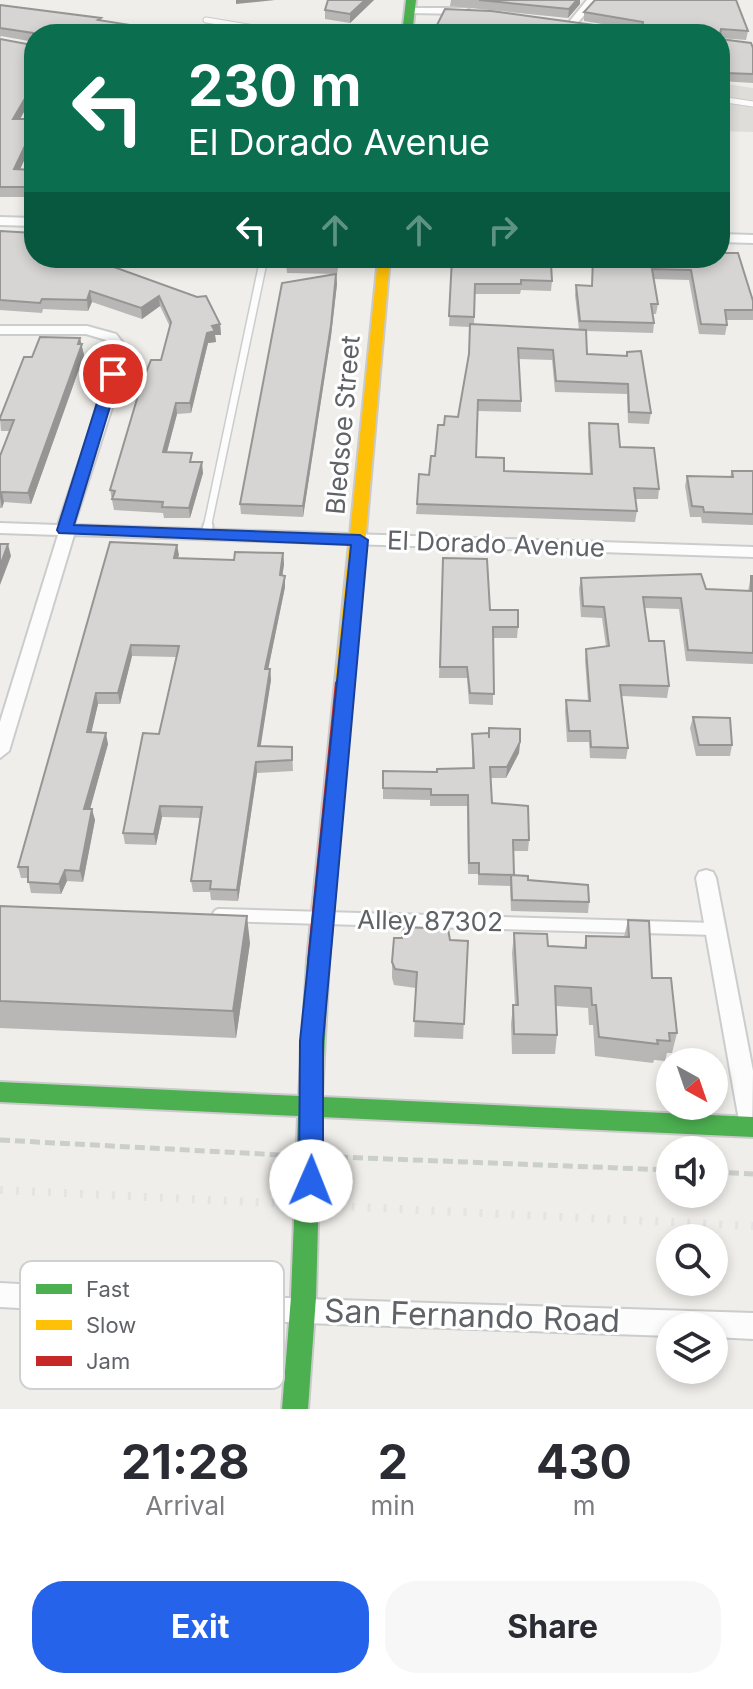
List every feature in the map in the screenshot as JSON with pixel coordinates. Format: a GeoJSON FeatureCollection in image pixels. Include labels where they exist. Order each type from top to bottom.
{"type":"FeatureCollection","features":[{"type":"Feature","properties":{"kind":"street"},"geometry":{"type":"LineString","coordinates":[[559,22],[572,24],[592,0]]}},
{"type":"Feature","properties":{"kind":"street"},"geometry":{"type":"LineString","coordinates":[[410,5],[481,12]]}},
{"type":"Feature","properties":{"kind":"street"},"geometry":{"type":"LineString","coordinates":[[0,221],[24,222]]}},
{"type":"Feature","properties":{"kind":"street"},"geometry":{"type":"LineString","coordinates":[[730,238],[753,239]]}},
{"type":"Feature","properties":{"kind":"street","name":"Bledsoe Street"},"geometry":{"type":"LineString","coordinates":[[295,1409],[306,1311],[311,1041],[325,919],[383,268]]}},
{"type":"Feature","properties":{"kind":"street"},"geometry":{"type":"LineString","coordinates":[[0,330],[87,330],[111,337],[123,352],[108,388],[65,530],[66,541],[0,751]]}},
{"type":"Feature","properties":{"kind":"street","name":"El Dorado Avenue"},"geometry":{"type":"LineString","coordinates":[[0,528],[753,552]]}},
{"type":"Feature","properties":{"kind":"street"},"geometry":{"type":"LineString","coordinates":[[0,1092],[753,1126],[706,878]]}},
{"type":"Feature","properties":{"kind":"street","name":"San Fernando Road"},"geometry":{"type":"LineString","coordinates":[[0,1295],[20,1296]]}},
{"type":"Feature","properties":{"kind":"street","name":"San Fernando Road"},"geometry":{"type":"LineString","coordinates":[[284,1310],[753,1326]]}},
{"type":"Feature","properties":{"kind":"lane"},"geometry":{"type":"LineString","coordinates":[[206,20],[230,24]]}},
{"type":"Feature","properties":{"kind":"lane"},"geometry":{"type":"LineString","coordinates":[[730,101],[753,104]]}},
{"type":"Feature","properties":{"kind":"lane"},"geometry":{"type":"LineString","coordinates":[[206,535],[262,268]]}},
{"type":"Feature","properties":{"kind":"lane","name":"Alley 87302"},"geometry":{"type":"LineString","coordinates":[[201,914],[715,929]]}},
{"type":"Feature","properties":{"kind":"path"},"geometry":{"type":"LineString","coordinates":[[0,1140],[257,1154]]}},
{"type":"Feature","properties":{"kind":"path"},"geometry":{"type":"LineString","coordinates":[[391,1158],[656,1169]]}},
{"type":"Feature","properties":{"kind":"path"},"geometry":{"type":"LineString","coordinates":[[728,1173],[753,1174]]}},
{"type":"Feature","properties":{"kind":"shaded area"},"geometry":{"type":"Polygon","coordinates":[[[730,85],[753,88],[753,132],[730,131],[730,85]]]}},
{"type":"Feature","properties":{"kind":"building"},"geometry":{"type":"Polygon","coordinates":[[[328,0],[365,0],[350,14],[325,10],[328,0]]]}},
{"type":"Feature","properties":{"kind":"building"},"geometry":{"type":"Polygon","coordinates":[[[479,0],[577,0],[569,9],[479,0]]]}},
{"type":"Feature","properties":{"kind":"building"},"geometry":{"type":"Polygon","coordinates":[[[595,0],[736,0],[748,31],[730,30],[730,24],[643,24],[584,12],[595,0]]]}},
{"type":"Feature","properties":{"kind":"building"},"geometry":{"type":"Polygon","coordinates":[[[0,5],[101,18],[98,20],[123,24],[24,24],[24,32],[0,28],[0,5]]]}},
{"type":"Feature","properties":{"kind":"building"},"geometry":{"type":"Polygon","coordinates":[[[445,9],[491,11],[587,24],[438,24],[445,9]]]}},
{"type":"Feature","properties":{"kind":"building"},"geometry":{"type":"Polygon","coordinates":[[[0,39],[24,44],[24,100],[13,119],[24,119],[24,148],[14,169],[24,170],[24,187],[0,187],[0,39]]]}},
{"type":"Feature","properties":{"kind":"building"},"geometry":{"type":"Polygon","coordinates":[[[730,40],[751,43],[753,74],[730,73],[730,40]]]}},
{"type":"Feature","properties":{"kind":"building"},"geometry":{"type":"Polygon","coordinates":[[[0,231],[24,232],[24,268],[117,268],[197,297],[206,296],[220,324],[212,326],[215,331],[207,333],[190,403],[176,403],[163,452],[192,453],[190,462],[202,462],[189,508],[162,507],[163,502],[112,499],[115,491],[110,490],[142,382],[151,360],[161,360],[171,322],[159,296],[141,308],[90,291],[87,300],[42,299],[40,303],[0,300],[0,231]]]}},
{"type":"Feature","properties":{"kind":"building"},"geometry":{"type":"Polygon","coordinates":[[[730,253],[738,253],[753,310],[725,310],[727,325],[701,324],[691,270],[652,269],[658,304],[651,304],[654,323],[580,321],[576,285],[592,286],[593,268],[730,268],[730,253]]]}},
{"type":"Feature","properties":{"kind":"building"},"geometry":{"type":"Polygon","coordinates":[[[451,268],[551,268],[552,281],[475,284],[474,317],[449,316],[451,268]]]}},
{"type":"Feature","properties":{"kind":"building"},"geometry":{"type":"Polygon","coordinates":[[[336,274],[303,506],[240,504],[282,283],[336,274]]]}},
{"type":"Feature","properties":{"kind":"building"},"geometry":{"type":"Polygon","coordinates":[[[470,324],[586,330],[587,354],[627,356],[627,352],[641,351],[651,413],[629,412],[628,384],[556,381],[553,350],[518,348],[521,401],[478,400],[476,457],[504,458],[504,471],[592,474],[589,423],[618,424],[620,447],[654,448],[659,489],[634,488],[637,511],[417,504],[419,474],[429,475],[431,456],[435,456],[438,425],[444,425],[445,416],[458,417],[469,354],[470,324]]]}},
{"type":"Feature","properties":{"kind":"building"},"geometry":{"type":"Polygon","coordinates":[[[40,337],[80,338],[78,344],[82,344],[28,493],[2,492],[0,497],[0,456],[14,420],[0,418],[24,357],[32,357],[40,337]]]}},
{"type":"Feature","properties":{"kind":"building"},"geometry":{"type":"Polygon","coordinates":[[[732,471],[753,471],[753,514],[704,512],[703,507],[692,506],[687,476],[733,477],[732,471]]]}},
{"type":"Feature","properties":{"kind":"building"},"geometry":{"type":"Polygon","coordinates":[[[110,542],[177,545],[174,558],[234,560],[235,552],[283,553],[280,575],[285,576],[265,669],[270,669],[258,746],[292,747],[292,760],[256,762],[237,890],[210,889],[211,881],[191,881],[202,807],[160,806],[154,834],[123,833],[143,733],[159,734],[179,646],[131,645],[118,693],[96,693],[87,732],[106,733],[84,809],[92,809],[80,871],[65,870],[59,884],[28,882],[28,867],[18,867],[110,542]]]}},
{"type":"Feature","properties":{"kind":"building"},"geometry":{"type":"Polygon","coordinates":[[[0,544],[8,544],[0,566],[0,544]]]}},
{"type":"Feature","properties":{"kind":"building"},"geometry":{"type":"Polygon","coordinates":[[[443,558],[487,559],[490,610],[518,610],[518,627],[493,627],[494,694],[470,693],[467,667],[440,667],[443,558]]]}},
{"type":"Feature","properties":{"kind":"building"},"geometry":{"type":"Polygon","coordinates":[[[701,574],[706,589],[751,591],[753,576],[753,653],[688,650],[681,598],[643,597],[649,641],[664,641],[669,686],[620,685],[628,748],[591,747],[590,731],[569,731],[566,700],[590,701],[586,649],[609,646],[604,607],[583,606],[581,578],[701,574]]]}},
{"type":"Feature","properties":{"kind":"building"},"geometry":{"type":"Polygon","coordinates":[[[693,717],[730,718],[732,745],[699,745],[693,717]]]}},
{"type":"Feature","properties":{"kind":"building"},"geometry":{"type":"Polygon","coordinates":[[[489,728],[520,729],[520,742],[507,767],[490,767],[492,803],[528,806],[529,840],[513,840],[514,875],[479,874],[479,863],[469,863],[468,795],[431,795],[431,789],[383,788],[383,771],[437,772],[437,769],[474,768],[472,734],[489,733],[489,728]]]}},
{"type":"Feature","properties":{"kind":"building"},"geometry":{"type":"Polygon","coordinates":[[[511,875],[528,876],[528,880],[588,885],[589,902],[512,900],[511,875]]]}},
{"type":"Feature","properties":{"kind":"building"},"geometry":{"type":"Polygon","coordinates":[[[0,906],[247,916],[233,1011],[0,1001],[0,906]]]}},
{"type":"Feature","properties":{"kind":"building"},"geometry":{"type":"Polygon","coordinates":[[[628,920],[649,921],[652,978],[671,978],[677,1033],[669,1033],[670,1041],[657,1040],[658,1044],[599,1037],[591,988],[555,986],[557,1035],[514,1034],[513,1005],[518,1005],[514,933],[547,934],[548,946],[586,948],[586,936],[629,937],[628,920]]]}},
{"type":"Feature","properties":{"kind":"building"},"geometry":{"type":"Polygon","coordinates":[[[403,927],[448,929],[450,940],[468,941],[464,1024],[414,1021],[417,972],[395,969],[392,962],[394,938],[402,938],[403,927]]]}},
{"type":"Feature","properties":{"kind":"railway"},"geometry":{"type":"LineString","coordinates":[[0,1190],[753,1226]]}},
{"type":"Feature","properties":{"kind":"traffic: fast"},"geometry":{"type":"LineString","coordinates":[[408,24],[411,0]]}},
{"type":"Feature","properties":{"kind":"traffic: fast"},"geometry":{"type":"LineString","coordinates":[[295,1409],[318,961]]}},
{"type":"Feature","properties":{"kind":"traffic: fast"},"geometry":{"type":"LineString","coordinates":[[0,1092],[753,1127]]}},
{"type":"Feature","properties":{"kind":"traffic: slow"},"geometry":{"type":"LineString","coordinates":[[344,682],[383,268]]}},
{"type":"Feature","properties":{"kind":"traffic: jam"},"geometry":{"type":"LineString","coordinates":[[318,961],[344,682]]}},
{"type":"Feature","properties":{"kind":"route"},"geometry":{"type":"LineString","coordinates":[[113,374],[65,530],[360,540],[311,1041],[311,1181]]}}]}
